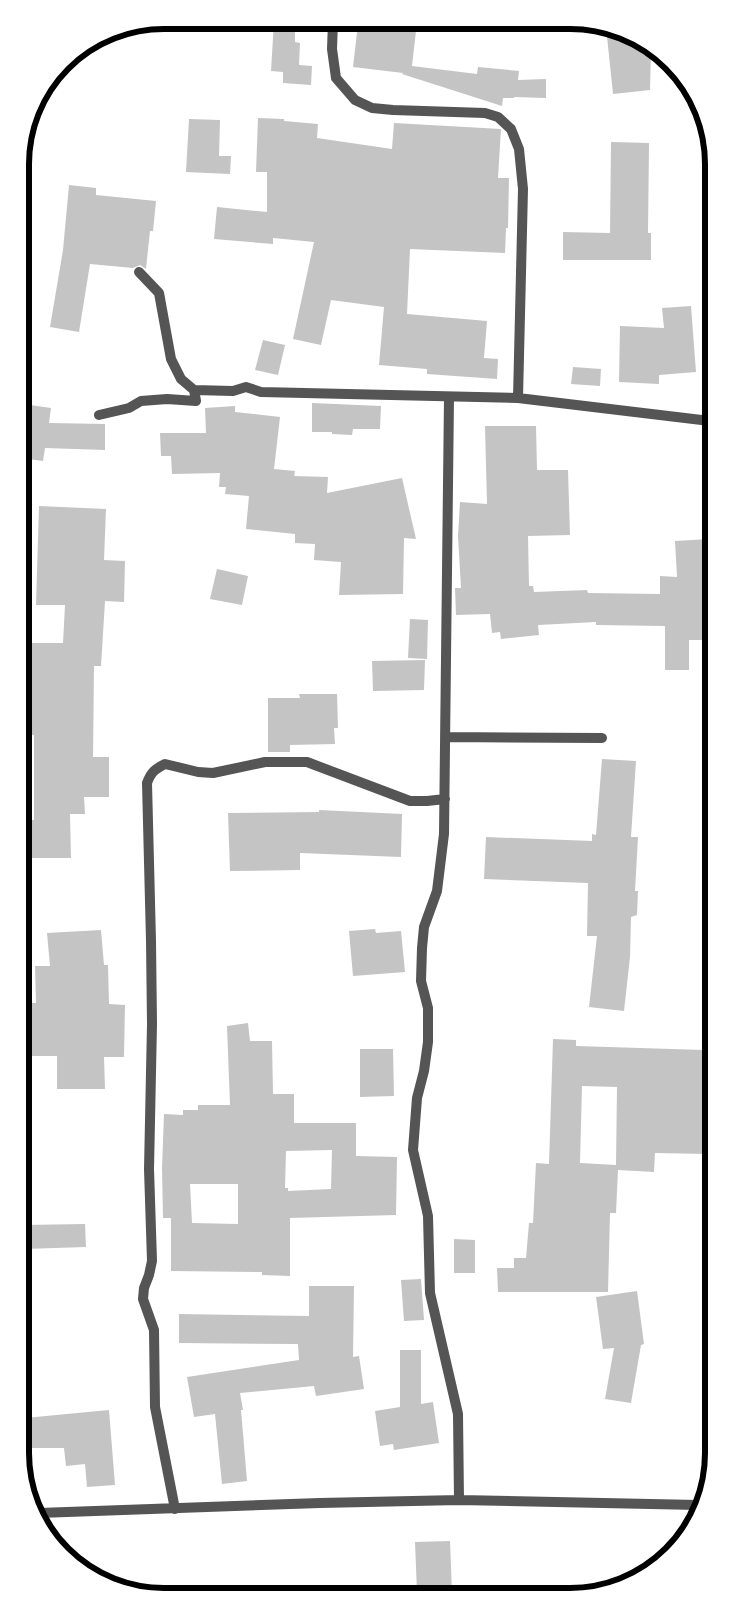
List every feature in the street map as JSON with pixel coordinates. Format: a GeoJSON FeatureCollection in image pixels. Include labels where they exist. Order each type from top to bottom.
{"type":"FeatureCollection","features":[{"type":"Feature","properties":{"kind":"street"},"geometry":{"type":"LineString","coordinates":[[333,29],[332,49],[336,78],[355,100],[372,108],[485,113],[498,117],[511,129],[520,149],[523,189],[518,398]]}},
{"type":"Feature","properties":{"kind":"street"},"geometry":{"type":"LineString","coordinates":[[99,415],[129,408],[142,401],[167,399],[196,401],[194,390],[181,378],[171,359],[159,293],[139,272]]}},
{"type":"Feature","properties":{"kind":"street"},"geometry":{"type":"LineString","coordinates":[[194,390],[233,390],[246,387],[261,392],[518,398],[705,420]]}},
{"type":"Feature","properties":{"kind":"street"},"geometry":{"type":"LineString","coordinates":[[449,397],[444,834],[437,891],[424,927],[421,981],[428,1008],[428,1042],[424,1071],[417,1098],[413,1150],[428,1216],[430,1292],[458,1414],[459,1500]]}},
{"type":"Feature","properties":{"kind":"street"},"geometry":{"type":"LineString","coordinates":[[446,737],[602,738]]}},
{"type":"Feature","properties":{"kind":"street"},"geometry":{"type":"LineString","coordinates":[[174,1509],[155,1407],[154,1330],[143,1299],[144,1288],[152,1261],[149,1169],[152,1024],[148,783],[150,774],[156,768],[165,764],[198,772],[213,773],[265,762],[307,762],[410,801],[445,799]]}},
{"type":"Feature","properties":{"kind":"street"},"geometry":{"type":"LineString","coordinates":[[43,1513],[459,1500],[694,1505]]}},
{"type":"Feature","properties":{"kind":"building"},"geometry":{"type":"Polygon","coordinates":[[[274,29],[295,29],[295,42],[300,43],[299,65],[312,66],[311,85],[283,83],[283,72],[271,71],[274,29]]]}},
{"type":"Feature","properties":{"kind":"building"},"geometry":{"type":"Polygon","coordinates":[[[357,29],[416,29],[412,66],[477,74],[478,67],[519,71],[518,80],[546,79],[546,98],[503,98],[502,106],[403,73],[353,67],[357,29]]]}},
{"type":"Feature","properties":{"kind":"building"},"geometry":{"type":"Polygon","coordinates":[[[607,34],[630,43],[651,56],[650,90],[613,94],[607,34]]]}},
{"type":"Feature","properties":{"kind":"building"},"geometry":{"type":"Polygon","coordinates":[[[258,118],[284,119],[284,121],[318,124],[317,138],[392,149],[394,123],[501,129],[498,178],[509,178],[508,228],[506,228],[505,253],[410,249],[407,314],[487,321],[484,358],[498,359],[497,379],[427,374],[427,369],[379,365],[384,307],[331,300],[321,345],[293,339],[314,242],[273,238],[273,244],[214,239],[217,207],[267,212],[267,172],[256,172],[258,118]]]}},
{"type":"Feature","properties":{"kind":"building"},"geometry":{"type":"Polygon","coordinates":[[[189,119],[220,120],[219,156],[231,156],[230,174],[186,172],[189,119]]]}},
{"type":"Feature","properties":{"kind":"building"},"geometry":{"type":"Polygon","coordinates":[[[611,142],[649,143],[648,233],[651,233],[651,260],[563,260],[563,232],[610,233],[611,142]]]}},
{"type":"Feature","properties":{"kind":"building"},"geometry":{"type":"Polygon","coordinates":[[[69,185],[96,188],[96,195],[156,201],[153,231],[150,231],[146,269],[140,265],[133,268],[90,264],[79,332],[50,327],[63,250],[69,185]]]}},
{"type":"Feature","properties":{"kind":"building"},"geometry":{"type":"Polygon","coordinates":[[[691,306],[696,372],[659,375],[659,384],[619,382],[620,326],[664,328],[662,308],[691,306]]]}},
{"type":"Feature","properties":{"kind":"building"},"geometry":{"type":"Polygon","coordinates":[[[263,340],[285,345],[278,375],[255,370],[263,340]]]}},
{"type":"Feature","properties":{"kind":"building"},"geometry":{"type":"Polygon","coordinates":[[[573,367],[601,369],[600,386],[571,384],[573,367]]]}},
{"type":"Feature","properties":{"kind":"building"},"geometry":{"type":"Polygon","coordinates":[[[312,403],[381,406],[380,429],[353,429],[352,435],[312,432],[312,403]]]}},
{"type":"Feature","properties":{"kind":"building"},"geometry":{"type":"Polygon","coordinates":[[[29,405],[51,408],[49,423],[105,424],[105,450],[45,448],[43,461],[29,459],[29,405]]]}},
{"type":"Feature","properties":{"kind":"building"},"geometry":{"type":"Polygon","coordinates":[[[235,406],[235,412],[280,417],[274,469],[295,471],[294,476],[328,477],[327,493],[402,478],[416,539],[404,538],[403,594],[339,595],[341,562],[314,560],[315,544],[295,543],[295,534],[246,529],[249,496],[225,494],[226,487],[219,487],[220,473],[172,474],[171,456],[161,456],[160,433],[206,433],[205,408],[235,406]]]}},
{"type":"Feature","properties":{"kind":"building"},"geometry":{"type":"Polygon","coordinates":[[[485,426],[536,426],[537,470],[568,470],[570,535],[528,536],[529,586],[533,586],[534,592],[587,590],[588,593],[660,594],[660,576],[677,577],[675,541],[705,539],[705,640],[689,640],[689,670],[665,670],[665,626],[596,625],[596,622],[538,625],[539,635],[501,639],[500,632],[492,633],[490,614],[456,615],[455,588],[461,588],[458,536],[460,502],[487,504],[485,426]]]}},
{"type":"Feature","properties":{"kind":"building"},"geometry":{"type":"Polygon","coordinates":[[[39,506],[106,509],[104,560],[125,561],[124,602],[105,601],[101,666],[94,666],[93,757],[109,757],[109,797],[84,797],[85,814],[70,814],[71,858],[29,858],[29,820],[34,820],[34,735],[29,735],[29,643],[63,643],[65,605],[36,605],[39,506]]]}},
{"type":"Feature","properties":{"kind":"building"},"geometry":{"type":"Polygon","coordinates":[[[217,569],[248,576],[242,605],[210,599],[217,569]]]}},
{"type":"Feature","properties":{"kind":"building"},"geometry":{"type":"Polygon","coordinates":[[[410,619],[428,620],[427,659],[408,658],[410,619]]]}},
{"type":"Feature","properties":{"kind":"building"},"geometry":{"type":"Polygon","coordinates":[[[425,660],[424,690],[373,691],[372,661],[425,660]]]}},
{"type":"Feature","properties":{"kind":"building"},"geometry":{"type":"Polygon","coordinates":[[[299,694],[337,694],[338,728],[334,728],[335,744],[290,745],[290,752],[268,752],[268,698],[300,698],[299,694]]]}},
{"type":"Feature","properties":{"kind":"building"},"geometry":{"type":"Polygon","coordinates":[[[602,759],[636,761],[631,837],[638,837],[635,891],[638,891],[637,915],[631,917],[630,957],[624,1011],[589,1007],[597,936],[587,936],[588,883],[484,879],[486,837],[592,841],[592,834],[596,835],[602,759]]]}},
{"type":"Feature","properties":{"kind":"building"},"geometry":{"type":"Polygon","coordinates":[[[319,810],[402,814],[401,857],[300,853],[300,870],[230,871],[228,813],[319,812],[319,810]]]}},
{"type":"Feature","properties":{"kind":"building"},"geometry":{"type":"Polygon","coordinates":[[[375,929],[376,933],[401,931],[405,972],[353,976],[349,931],[375,929]]]}},
{"type":"Feature","properties":{"kind":"building"},"geometry":{"type":"Polygon","coordinates":[[[101,930],[104,965],[108,965],[109,1004],[125,1005],[124,1057],[104,1057],[105,1089],[57,1089],[57,1056],[30,1056],[31,1003],[36,1003],[35,966],[50,966],[47,933],[101,930]]]}},
{"type":"Feature","properties":{"kind":"building"},"geometry":{"type":"Polygon","coordinates":[[[248,1023],[250,1041],[272,1041],[273,1094],[294,1094],[294,1123],[356,1123],[356,1156],[397,1157],[396,1215],[290,1218],[290,1276],[262,1275],[262,1272],[171,1271],[171,1218],[163,1218],[164,1114],[183,1115],[183,1110],[198,1110],[198,1105],[230,1105],[227,1026],[248,1023]],[[332,1150],[286,1151],[285,1188],[288,1188],[288,1191],[331,1189],[332,1150]],[[190,1184],[192,1223],[238,1224],[238,1184],[190,1184]]]}},
{"type":"Feature","properties":{"kind":"building"},"geometry":{"type":"Polygon","coordinates":[[[553,1039],[576,1040],[576,1046],[704,1050],[702,1101],[705,1101],[705,1154],[655,1153],[654,1172],[618,1170],[616,1213],[610,1213],[608,1292],[498,1292],[497,1268],[514,1268],[514,1258],[526,1258],[529,1223],[533,1223],[536,1163],[549,1164],[553,1039]],[[582,1086],[580,1163],[616,1165],[617,1087],[582,1086]]]}},
{"type":"Feature","properties":{"kind":"building"},"geometry":{"type":"Polygon","coordinates":[[[360,1049],[393,1049],[394,1096],[360,1097],[360,1049]]]}},
{"type":"Feature","properties":{"kind":"building"},"geometry":{"type":"Polygon","coordinates":[[[85,1224],[86,1247],[29,1249],[29,1225],[85,1224]]]}},
{"type":"Feature","properties":{"kind":"building"},"geometry":{"type":"Polygon","coordinates":[[[454,1239],[475,1240],[475,1273],[454,1273],[454,1239]]]}},
{"type":"Feature","properties":{"kind":"building"},"geometry":{"type":"Polygon","coordinates":[[[421,1279],[424,1320],[404,1321],[401,1280],[421,1279]]]}},
{"type":"Feature","properties":{"kind":"building"},"geometry":{"type":"Polygon","coordinates":[[[309,1286],[354,1286],[353,1357],[359,1356],[364,1389],[316,1396],[314,1386],[240,1393],[243,1410],[241,1410],[247,1481],[222,1484],[215,1414],[194,1417],[187,1377],[299,1360],[298,1344],[179,1343],[179,1314],[309,1316],[309,1286]]]}},
{"type":"Feature","properties":{"kind":"building"},"geometry":{"type":"Polygon","coordinates":[[[637,1291],[644,1344],[641,1345],[631,1403],[605,1399],[614,1348],[603,1349],[596,1297],[637,1291]]]}},
{"type":"Feature","properties":{"kind":"building"},"geometry":{"type":"Polygon","coordinates":[[[400,1350],[421,1350],[421,1404],[433,1402],[439,1443],[394,1450],[393,1444],[380,1446],[375,1411],[400,1407],[400,1350]]]}},
{"type":"Feature","properties":{"kind":"building"},"geometry":{"type":"Polygon","coordinates":[[[109,1410],[115,1485],[87,1487],[85,1464],[66,1466],[64,1448],[29,1448],[29,1418],[109,1410]]]}},
{"type":"Feature","properties":{"kind":"building"},"geometry":{"type":"Polygon","coordinates":[[[450,1541],[452,1588],[417,1588],[415,1542],[450,1541]]]}}]}
